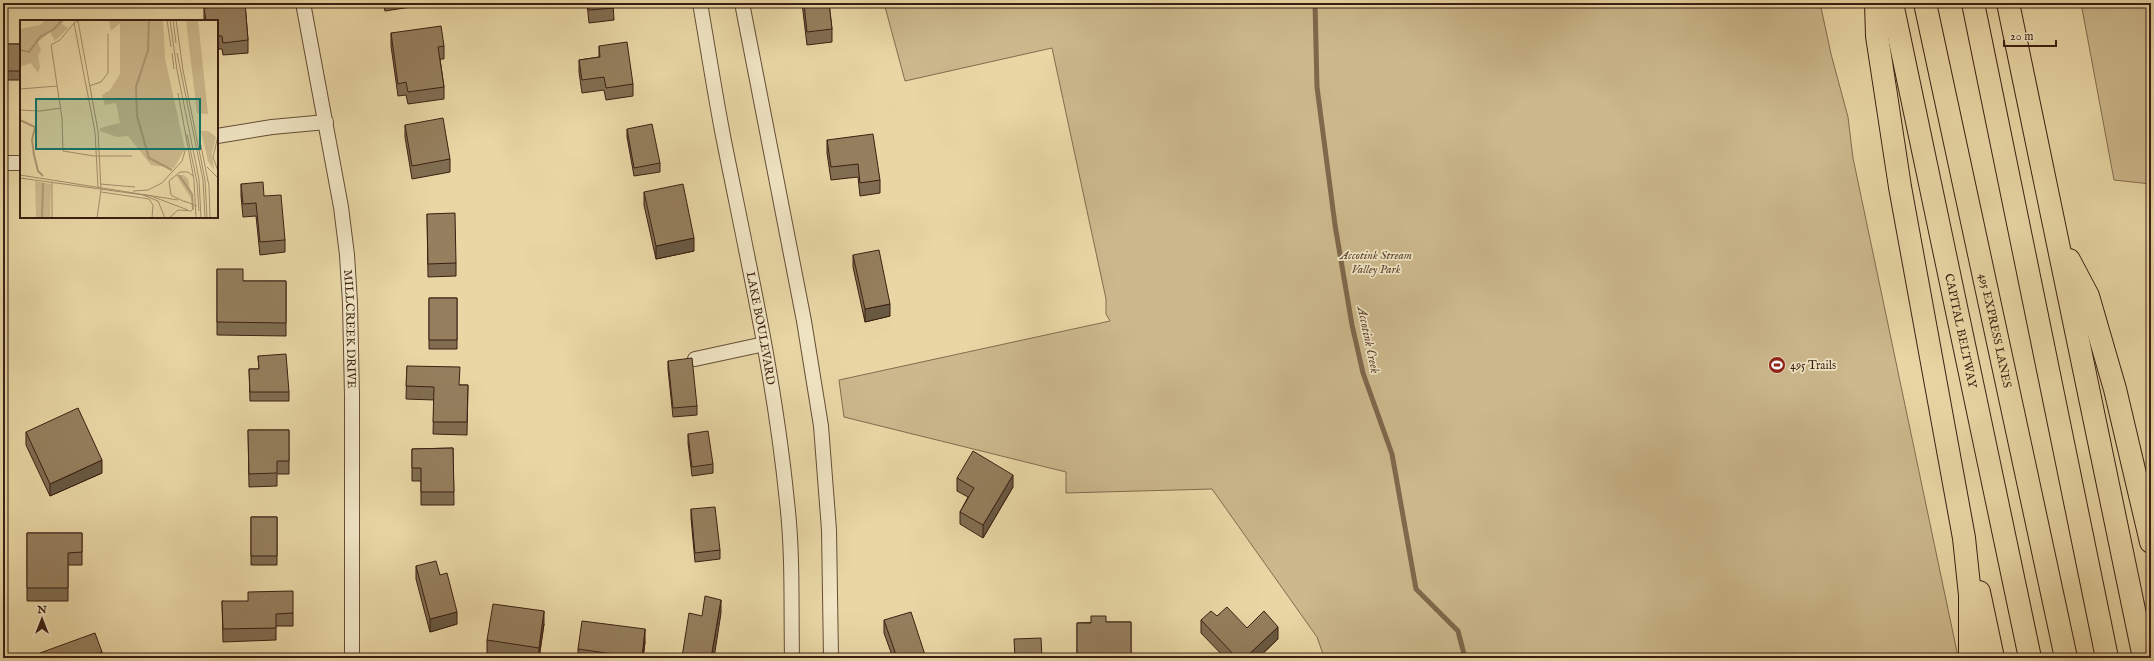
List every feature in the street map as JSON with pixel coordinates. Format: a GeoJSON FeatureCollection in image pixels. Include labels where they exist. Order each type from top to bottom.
{"type":"FeatureCollection","features":[{"type":"Feature","properties":{"kind":"highway"},"geometry":{"type":"LineString","coordinates":[[1876,3],[1877,36],[1900,187],[1964,538],[1970,595],[1970,658]]}},
{"type":"Feature","properties":{"kind":"highway","name":"CAPITAL BELTWAY"},"geometry":{"type":"LineString","coordinates":[[1892,3],[2030,658]]}},
{"type":"Feature","properties":{"kind":"highway","name":"495 EXPRESS LANES"},"geometry":{"type":"LineString","coordinates":[[1925,3],[2066,658]]}},
{"type":"Feature","properties":{"kind":"highway"},"geometry":{"type":"LineString","coordinates":[[1973,3],[2108,658]]}},
{"type":"Feature","properties":{"kind":"highway"},"geometry":{"type":"LineString","coordinates":[[2008,3],[2144,658]]}},
{"type":"Feature","properties":{"kind":"highway"},"geometry":{"type":"LineString","coordinates":[[2058,241],[2088,296],[2115,388],[2151,542]]}},
{"type":"Feature","properties":{"kind":"highway"},"geometry":{"type":"LineString","coordinates":[[1952,470],[1993,658]]}},
{"type":"Feature","properties":{"kind":"street","name":"MILLCREEK DRIVE"},"geometry":{"type":"LineString","coordinates":[[303,3],[341,207],[350,303],[352,658]]}},
{"type":"Feature","properties":{"kind":"street","name":"LAKE BOULEVARD"},"geometry":{"type":"LineString","coordinates":[[700,3],[724,140],[779,429],[791,558],[792,658]]}},
{"type":"Feature","properties":{"kind":"street"},"geometry":{"type":"LineString","coordinates":[[742,3],[804,321],[821,426],[829,530],[831,658]]}},
{"type":"Feature","properties":{"kind":"street"},"geometry":{"type":"LineString","coordinates":[[218,136],[272,127],[326,122]]}},
{"type":"Feature","properties":{"kind":"street"},"geometry":{"type":"LineString","coordinates":[[3,163],[20,163]]}},
{"type":"Feature","properties":{"kind":"street"},"geometry":{"type":"LineString","coordinates":[[695,359],[764,344]]}},
{"type":"Feature","properties":{"kind":"green space","name":"Accotink Stream Valley Park"},"geometry":{"type":"Polygon","coordinates":[[[884,3],[1820,3],[1831,54],[1848,117],[1853,158],[1957,652],[1955,658],[1333,658],[1331,655],[1323,654],[1317,637],[1212,489],[1066,493],[1066,472],[844,417],[839,380],[1110,321],[1106,314],[1106,299],[1052,48],[905,81],[884,3]]]}},
{"type":"Feature","properties":{"kind":"green space"},"geometry":{"type":"Polygon","coordinates":[[[2081,3],[2151,3],[2151,184],[2114,180],[2081,3]]]}},
{"type":"Feature","properties":{"kind":"building"},"geometry":{"type":"Polygon","coordinates":[[[218,3],[245,3],[248,40],[223,43],[222,36],[218,36],[218,20],[206,20],[204,8],[218,7],[218,3]]]}},
{"type":"Feature","properties":{"kind":"building"},"geometry":{"type":"Polygon","coordinates":[[[588,3],[613,3],[614,8],[589,10],[588,3]]]}},
{"type":"Feature","properties":{"kind":"building"},"geometry":{"type":"Polygon","coordinates":[[[804,3],[829,3],[832,29],[807,32],[804,3]]]}},
{"type":"Feature","properties":{"kind":"building"},"geometry":{"type":"Polygon","coordinates":[[[441,26],[444,46],[438,47],[444,87],[408,92],[406,82],[398,84],[391,33],[441,26]]]}},
{"type":"Feature","properties":{"kind":"building"},"geometry":{"type":"Polygon","coordinates":[[[627,42],[633,84],[606,88],[604,77],[582,80],[579,60],[600,57],[599,46],[627,42]]]}},
{"type":"Feature","properties":{"kind":"building"},"geometry":{"type":"Polygon","coordinates":[[[3,44],[20,44],[20,71],[3,71],[3,44]]]}},
{"type":"Feature","properties":{"kind":"building"},"geometry":{"type":"Polygon","coordinates":[[[443,118],[450,159],[412,166],[405,125],[443,118]]]}},
{"type":"Feature","properties":{"kind":"building"},"geometry":{"type":"Polygon","coordinates":[[[652,124],[660,163],[634,168],[627,129],[652,124]]]}},
{"type":"Feature","properties":{"kind":"building"},"geometry":{"type":"Polygon","coordinates":[[[873,134],[880,180],[860,183],[858,164],[831,167],[827,140],[873,134]]]}},
{"type":"Feature","properties":{"kind":"building"},"geometry":{"type":"Polygon","coordinates":[[[263,182],[264,196],[281,195],[285,240],[260,242],[256,203],[243,204],[241,184],[263,182]]]}},
{"type":"Feature","properties":{"kind":"building"},"geometry":{"type":"Polygon","coordinates":[[[683,184],[694,238],[656,246],[644,192],[683,184]]]}},
{"type":"Feature","properties":{"kind":"building"},"geometry":{"type":"Polygon","coordinates":[[[455,213],[456,263],[428,264],[427,214],[455,213]]]}},
{"type":"Feature","properties":{"kind":"building"},"geometry":{"type":"Polygon","coordinates":[[[879,250],[890,304],[865,309],[853,255],[879,250]]]}},
{"type":"Feature","properties":{"kind":"building"},"geometry":{"type":"Polygon","coordinates":[[[217,269],[243,269],[243,281],[286,281],[286,323],[217,322],[217,269]]]}},
{"type":"Feature","properties":{"kind":"building"},"geometry":{"type":"Polygon","coordinates":[[[429,298],[457,298],[457,340],[429,340],[429,298]]]}},
{"type":"Feature","properties":{"kind":"building"},"geometry":{"type":"Polygon","coordinates":[[[286,354],[289,392],[250,392],[249,369],[259,369],[258,356],[286,354]]]}},
{"type":"Feature","properties":{"kind":"building"},"geometry":{"type":"Polygon","coordinates":[[[692,358],[697,406],[673,408],[668,361],[692,358]]]}},
{"type":"Feature","properties":{"kind":"building"},"geometry":{"type":"Polygon","coordinates":[[[407,366],[460,367],[459,385],[468,385],[467,422],[433,422],[434,387],[406,386],[407,366]]]}},
{"type":"Feature","properties":{"kind":"building"},"geometry":{"type":"Polygon","coordinates":[[[78,408],[102,460],[50,484],[26,432],[78,408]]]}},
{"type":"Feature","properties":{"kind":"building"},"geometry":{"type":"Polygon","coordinates":[[[248,430],[289,430],[289,461],[277,461],[277,473],[249,474],[248,430]]]}},
{"type":"Feature","properties":{"kind":"building"},"geometry":{"type":"Polygon","coordinates":[[[708,431],[713,464],[692,467],[688,434],[708,431]]]}},
{"type":"Feature","properties":{"kind":"building"},"geometry":{"type":"Polygon","coordinates":[[[453,448],[454,492],[421,492],[421,468],[412,468],[412,449],[453,448]]]}},
{"type":"Feature","properties":{"kind":"building"},"geometry":{"type":"Polygon","coordinates":[[[973,451],[1013,475],[983,525],[960,512],[974,488],[957,478],[973,451]]]}},
{"type":"Feature","properties":{"kind":"building"},"geometry":{"type":"Polygon","coordinates":[[[715,507],[720,550],[695,553],[691,509],[715,507]]]}},
{"type":"Feature","properties":{"kind":"building"},"geometry":{"type":"Polygon","coordinates":[[[251,517],[277,517],[277,556],[251,556],[251,517]]]}},
{"type":"Feature","properties":{"kind":"building"},"geometry":{"type":"Polygon","coordinates":[[[27,533],[82,533],[82,552],[68,553],[68,588],[27,588],[27,533]]]}},
{"type":"Feature","properties":{"kind":"building"},"geometry":{"type":"Polygon","coordinates":[[[436,561],[440,575],[447,573],[457,612],[430,619],[416,566],[436,561]]]}},
{"type":"Feature","properties":{"kind":"building"},"geometry":{"type":"Polygon","coordinates":[[[293,591],[293,613],[276,614],[276,628],[223,629],[222,601],[248,601],[248,592],[293,591]]]}},
{"type":"Feature","properties":{"kind":"building"},"geometry":{"type":"Polygon","coordinates":[[[705,596],[721,600],[711,658],[682,657],[689,613],[702,616],[705,596]]]}},
{"type":"Feature","properties":{"kind":"building"},"geometry":{"type":"Polygon","coordinates":[[[493,604],[544,611],[539,648],[487,640],[493,604]]]}},
{"type":"Feature","properties":{"kind":"building"},"geometry":{"type":"Polygon","coordinates":[[[1227,607],[1247,628],[1264,611],[1278,627],[1245,658],[1237,658],[1201,620],[1211,611],[1217,616],[1227,607]]]}},
{"type":"Feature","properties":{"kind":"building"},"geometry":{"type":"Polygon","coordinates":[[[911,612],[926,658],[897,658],[884,620],[911,612]]]}},
{"type":"Feature","properties":{"kind":"building"},"geometry":{"type":"Polygon","coordinates":[[[1091,616],[1106,616],[1106,622],[1131,622],[1131,654],[1077,654],[1077,623],[1091,623],[1091,616]]]}},
{"type":"Feature","properties":{"kind":"building"},"geometry":{"type":"Polygon","coordinates":[[[582,621],[645,629],[642,658],[578,649],[582,621]]]}},
{"type":"Feature","properties":{"kind":"building"},"geometry":{"type":"Polygon","coordinates":[[[95,633],[102,652],[89,658],[42,658],[40,653],[95,633]]]}},
{"type":"Feature","properties":{"kind":"building"},"geometry":{"type":"Polygon","coordinates":[[[1041,638],[1042,658],[1015,658],[1014,639],[1041,638]]]}},
{"type":"Feature","properties":{"kind":"waterway","name":"Accotink Creek"},"geometry":{"type":"LineString","coordinates":[[1315,3],[1317,87],[1335,225],[1352,325],[1363,373],[1392,454],[1416,589],[1458,631],[1465,658]]}},
{"type":"Feature","properties":{"kind":"place","name":"495 Trails"},"geometry":{"type":"Point","coordinates":[1777,365]}}]}
